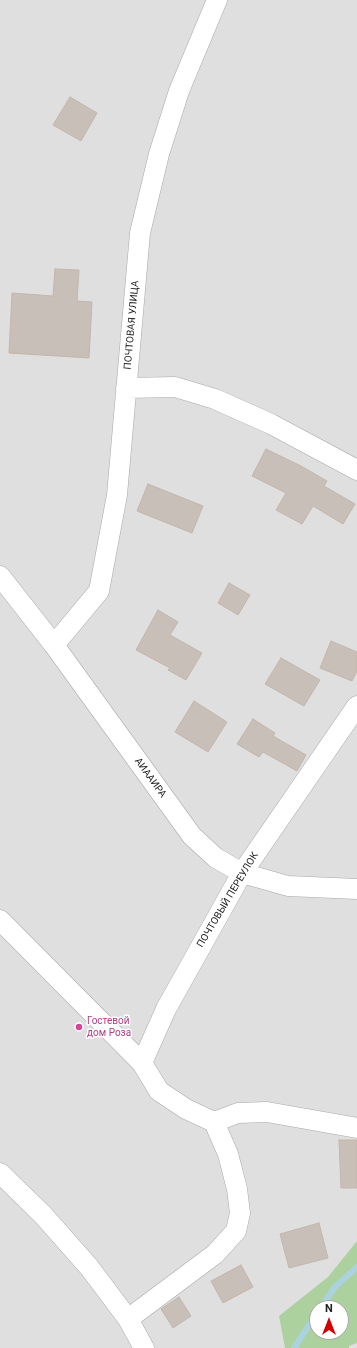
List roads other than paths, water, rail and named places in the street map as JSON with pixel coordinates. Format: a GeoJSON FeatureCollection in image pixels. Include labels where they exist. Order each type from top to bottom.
{"type":"FeatureCollection","features":[{"type":"Feature","properties":{"kind":"street","name":"ПОЧТОВАЯ УЛИЦА"},"geometry":{"type":"LineString","coordinates":[[54,645],[99,591],[117,495],[142,226],[159,154],[179,92],[218,0]]}},
{"type":"Feature","properties":{"kind":"street"},"geometry":{"type":"LineString","coordinates":[[126,388],[175,387],[215,399],[271,424],[357,470]]}},
{"type":"Feature","properties":{"kind":"street","name":"АИААИРА"},"geometry":{"type":"LineString","coordinates":[[0,576],[54,645],[192,836],[216,858],[242,873],[288,886],[357,889]]}},
{"type":"Feature","properties":{"kind":"street","name":"ПОЧТОВЫЙ ПЕРЕУЛОК"},"geometry":{"type":"LineString","coordinates":[[142,1063],[166,1009],[242,873],[357,706]]}},
{"type":"Feature","properties":{"kind":"street"},"geometry":{"type":"LineString","coordinates":[[0,920],[142,1063],[159,1091],[186,1108],[214,1122],[228,1154],[237,1189],[240,1213],[236,1232],[215,1254],[128,1319]]}},
{"type":"Feature","properties":{"kind":"street"},"geometry":{"type":"LineString","coordinates":[[214,1122],[238,1113],[267,1112],[357,1128]]}},
{"type":"Feature","properties":{"kind":"street"},"geometry":{"type":"LineString","coordinates":[[0,1173],[43,1215],[89,1267],[128,1319],[144,1348]]}},
{"type":"Feature","properties":{"kind":"waterway"},"geometry":{"type":"LineString","coordinates":[[326,1300],[334,1288],[357,1267]]}},
{"type":"Feature","properties":{"kind":"waterway"},"geometry":{"type":"LineString","coordinates":[[294,1348],[309,1325]]}},
{"type":"Feature","properties":{"kind":"place","name":"Гостевой дом Роза"},"geometry":{"type":"Point","coordinates":[79,1027]}}]}
